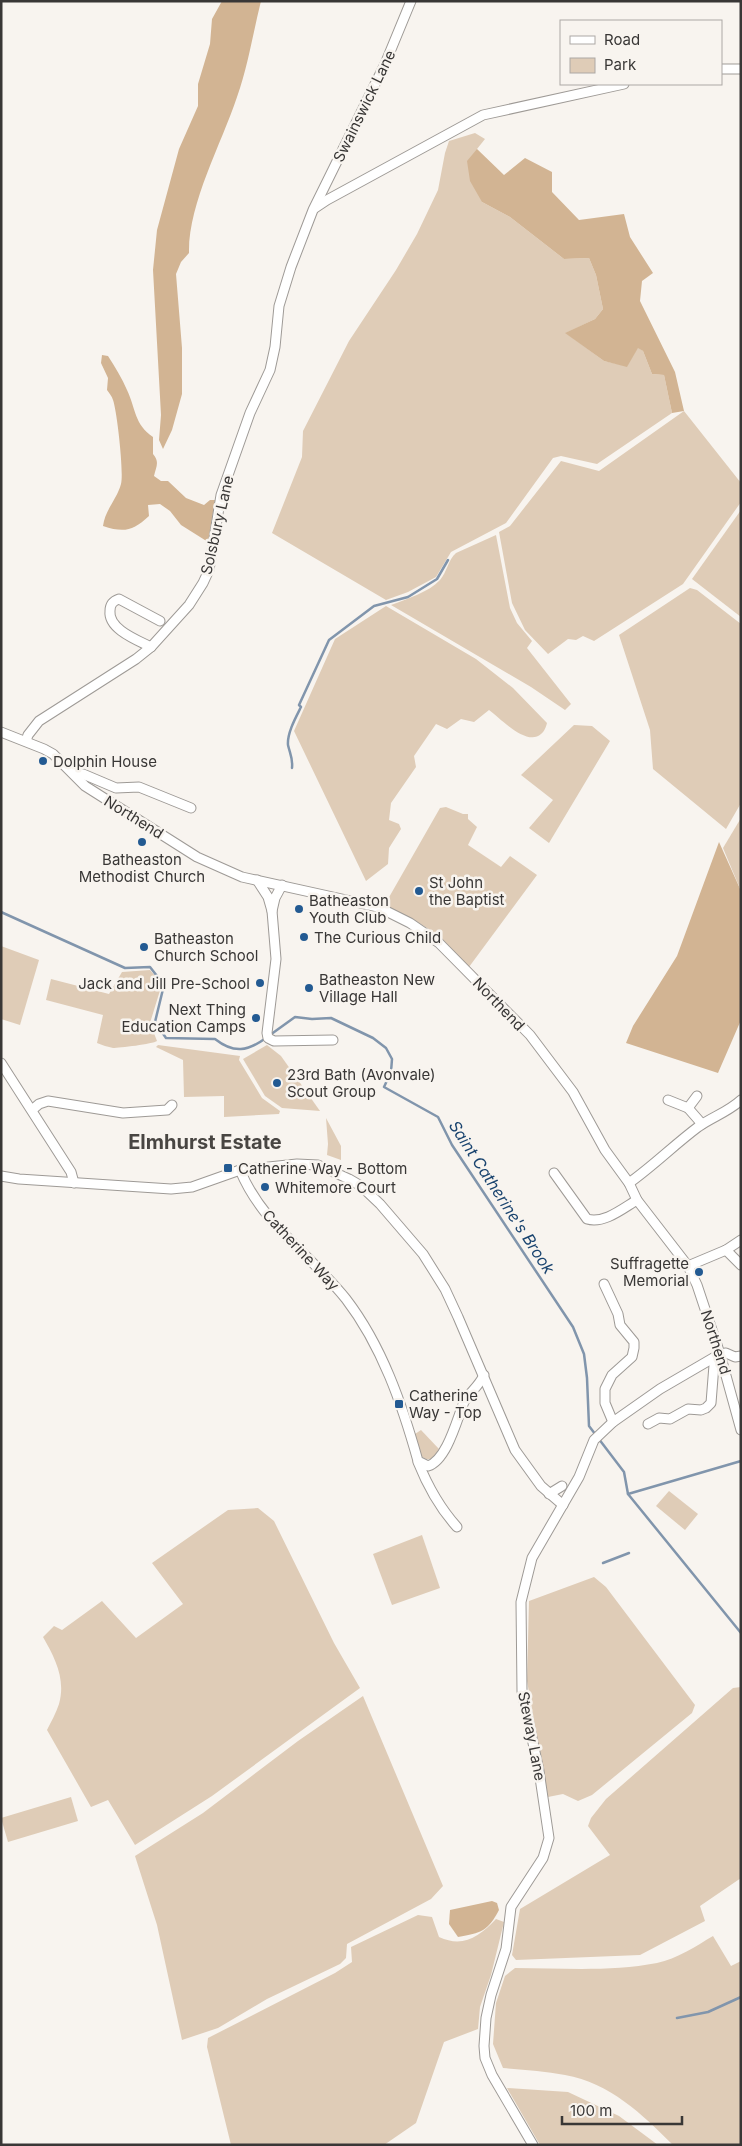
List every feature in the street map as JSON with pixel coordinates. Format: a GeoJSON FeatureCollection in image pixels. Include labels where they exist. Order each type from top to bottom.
{"type":"FeatureCollection","features":[{"type":"Feature","properties":{"kind":"street","name":"Swainswick Lane"},"geometry":{"type":"LineString","coordinates":[[313,210],[385,64],[411,1]]}},
{"type":"Feature","properties":{"kind":"street"},"geometry":{"type":"LineString","coordinates":[[722,69],[741,69]]}},
{"type":"Feature","properties":{"kind":"street"},"geometry":{"type":"LineString","coordinates":[[313,210],[327,200],[483,115],[619,85]]}},
{"type":"Feature","properties":{"kind":"street","name":"Solsbury Lane"},"geometry":{"type":"LineString","coordinates":[[26,741],[28,734],[39,721],[136,659],[151,647],[189,605],[209,570],[221,495],[250,413],[270,370],[275,348],[279,306],[291,267],[313,210]]}},
{"type":"Feature","properties":{"kind":"street"},"geometry":{"type":"LineString","coordinates":[[151,647],[118,627],[111,620],[109,613],[111,605],[113,601],[119,599],[160,621]]}},
{"type":"Feature","properties":{"kind":"street","name":"Northend"},"geometry":{"type":"LineString","coordinates":[[1,732],[53,754],[84,786],[197,857],[227,872],[380,908],[433,937],[530,1035],[569,1086],[605,1150],[629,1183],[637,1200],[688,1266],[700,1293],[720,1354],[741,1430]]}},
{"type":"Feature","properties":{"kind":"street"},"geometry":{"type":"LineString","coordinates":[[72,772],[83,774],[116,788],[139,788],[191,808]]}},
{"type":"Feature","properties":{"kind":"street"},"geometry":{"type":"LineString","coordinates":[[257,880],[268,897],[272,911],[276,959],[268,1036],[274,1041],[333,1040]]}},
{"type":"Feature","properties":{"kind":"street"},"geometry":{"type":"LineString","coordinates":[[272,911],[275,898],[282,885]]}},
{"type":"Feature","properties":{"kind":"street"},"geometry":{"type":"LineString","coordinates":[[1,1062],[71,1172],[74,1183]]}},
{"type":"Feature","properties":{"kind":"street"},"geometry":{"type":"LineString","coordinates":[[688,1108],[697,1096]]}},
{"type":"Feature","properties":{"kind":"street"},"geometry":{"type":"LineString","coordinates":[[668,1100],[688,1108],[702,1124]]}},
{"type":"Feature","properties":{"kind":"street"},"geometry":{"type":"LineString","coordinates":[[629,1183],[702,1124],[728,1110],[741,1100]]}},
{"type":"Feature","properties":{"kind":"street"},"geometry":{"type":"LineString","coordinates":[[32,1110],[39,1104],[48,1101],[123,1112],[167,1110],[172,1105]]}},
{"type":"Feature","properties":{"kind":"street"},"geometry":{"type":"LineString","coordinates":[[1,1176],[19,1179],[171,1189],[192,1187],[240,1170],[275,1165],[318,1165],[361,1186],[393,1218],[423,1254],[445,1289],[484,1375],[514,1450],[531,1474],[562,1505]]}},
{"type":"Feature","properties":{"kind":"street","name":"Catherine Way"},"geometry":{"type":"LineString","coordinates":[[240,1170],[246,1184],[267,1216],[346,1299],[372,1339],[406,1417],[418,1461],[430,1490],[443,1511],[457,1527]]}},
{"type":"Feature","properties":{"kind":"street"},"geometry":{"type":"LineString","coordinates":[[554,1173],[587,1219],[602,1220],[637,1200]]}},
{"type":"Feature","properties":{"kind":"street"},"geometry":{"type":"LineString","coordinates":[[688,1266],[726,1250],[741,1240]]}},
{"type":"Feature","properties":{"kind":"street"},"geometry":{"type":"LineString","coordinates":[[726,1250],[741,1265]]}},
{"type":"Feature","properties":{"kind":"street"},"geometry":{"type":"LineString","coordinates":[[604,1284],[618,1314],[620,1325],[634,1342],[632,1357],[612,1375],[605,1389],[605,1403],[613,1422]]}},
{"type":"Feature","properties":{"kind":"street"},"geometry":{"type":"LineString","coordinates":[[648,1424],[658,1418],[670,1419],[688,1409],[701,1410],[706,1408],[712,1395],[714,1365],[720,1354],[726,1353],[735,1357],[741,1356]]}},
{"type":"Feature","properties":{"kind":"street","name":"Steway Lane"},"geometry":{"type":"LineString","coordinates":[[533,2145],[492,2075],[485,2058],[486,2018],[491,1995],[506,1949],[511,1907],[543,1858],[549,1838],[539,1770],[522,1691],[521,1602],[532,1558],[579,1477],[594,1440],[613,1422],[660,1389],[720,1354]]}},
{"type":"Feature","properties":{"kind":"street"},"geometry":{"type":"LineString","coordinates":[[418,1461],[428,1466],[434,1464],[442,1457],[464,1402],[481,1382],[484,1375]]}},
{"type":"Feature","properties":{"kind":"street"},"geometry":{"type":"LineString","coordinates":[[550,1494],[562,1486]]}},
{"type":"Feature","properties":{"kind":"green space"},"geometry":{"type":"Polygon","coordinates":[[[475,133],[485,139],[477,149],[482,202],[510,217],[564,259],[589,258],[596,275],[603,309],[595,319],[566,333],[604,361],[627,366],[638,347],[643,351],[652,374],[664,375],[672,413],[597,464],[561,456],[553,458],[506,523],[451,552],[436,577],[408,592],[386,600],[272,533],[302,457],[303,431],[349,341],[396,270],[417,234],[438,190],[449,141],[475,133]]]}},
{"type":"Feature","properties":{"kind":"green space"},"geometry":{"type":"Polygon","coordinates":[[[684,411],[741,483],[741,502],[683,584],[594,641],[583,636],[576,640],[568,639],[548,654],[525,630],[512,603],[499,532],[510,526],[561,461],[599,471],[684,411]]]}},
{"type":"Feature","properties":{"kind":"green space"},"geometry":{"type":"Polygon","coordinates":[[[741,510],[741,617],[692,579],[741,510]]]}},
{"type":"Feature","properties":{"kind":"green space"},"geometry":{"type":"Polygon","coordinates":[[[496,535],[510,608],[517,623],[532,641],[527,648],[571,704],[565,710],[531,687],[391,605],[430,588],[440,580],[456,553],[496,535]]]}},
{"type":"Feature","properties":{"kind":"green space"},"geometry":{"type":"Polygon","coordinates":[[[690,588],[697,590],[741,624],[741,803],[726,829],[653,769],[650,730],[619,635],[690,588]]]}},
{"type":"Feature","properties":{"kind":"green space"},"geometry":{"type":"Polygon","coordinates":[[[386,606],[476,659],[513,688],[547,723],[543,732],[535,737],[529,737],[514,730],[489,710],[474,722],[461,719],[447,729],[436,724],[414,756],[416,767],[391,803],[389,820],[399,824],[401,829],[389,848],[388,864],[366,881],[294,731],[335,639],[386,606]]]}},
{"type":"Feature","properties":{"kind":"green space"},"geometry":{"type":"Polygon","coordinates":[[[574,725],[592,726],[610,741],[549,843],[529,828],[553,800],[521,775],[574,725]]]}},
{"type":"Feature","properties":{"kind":"green space","name":"St John the Baptist"},"geometry":{"type":"Polygon","coordinates":[[[446,807],[463,814],[468,814],[468,819],[477,827],[468,845],[501,867],[510,856],[537,875],[469,967],[438,935],[388,907],[388,899],[440,808],[446,807]]]}},
{"type":"Feature","properties":{"kind":"green space"},"geometry":{"type":"Polygon","coordinates":[[[741,818],[741,891],[723,848],[741,818]]]}},
{"type":"Feature","properties":{"kind":"green space"},"geometry":{"type":"Polygon","coordinates":[[[1,946],[39,960],[20,1025],[1,1019],[1,946]]]}},
{"type":"Feature","properties":{"kind":"green space"},"geometry":{"type":"Polygon","coordinates":[[[150,970],[162,984],[150,1023],[157,1041],[154,1042],[113,1048],[99,1044],[97,1043],[103,1015],[46,1000],[51,979],[109,994],[122,972],[150,970]]]}},
{"type":"Feature","properties":{"kind":"green space"},"geometry":{"type":"Polygon","coordinates":[[[158,1045],[240,1056],[239,1060],[262,1098],[280,1111],[279,1114],[224,1117],[224,1096],[184,1097],[183,1060],[156,1047],[158,1045]]]}},
{"type":"Feature","properties":{"kind":"green space"},"geometry":{"type":"Polygon","coordinates":[[[267,1045],[281,1056],[320,1111],[282,1108],[265,1096],[243,1059],[267,1045]]]}},
{"type":"Feature","properties":{"kind":"green space"},"geometry":{"type":"Polygon","coordinates":[[[326,1118],[341,1146],[341,1160],[327,1155],[326,1118]]]}},
{"type":"Feature","properties":{"kind":"green space"},"geometry":{"type":"Polygon","coordinates":[[[421,1430],[439,1449],[432,1459],[426,1459],[419,1455],[415,1434],[421,1430]]]}},
{"type":"Feature","properties":{"kind":"green space"},"geometry":{"type":"Polygon","coordinates":[[[669,1491],[698,1514],[685,1530],[656,1506],[669,1491]]]}},
{"type":"Feature","properties":{"kind":"green space"},"geometry":{"type":"Polygon","coordinates":[[[258,1508],[274,1521],[334,1643],[360,1688],[212,1796],[135,1845],[108,1800],[91,1807],[47,1730],[59,1704],[61,1686],[58,1669],[43,1637],[54,1626],[62,1630],[102,1601],[136,1638],[183,1604],[152,1563],[228,1510],[258,1508]]]}},
{"type":"Feature","properties":{"kind":"green space"},"geometry":{"type":"Polygon","coordinates":[[[422,1535],[440,1588],[392,1605],[373,1554],[422,1535]]]}},
{"type":"Feature","properties":{"kind":"green space"},"geometry":{"type":"Polygon","coordinates":[[[594,1577],[606,1587],[695,1705],[692,1713],[592,1795],[578,1801],[563,1794],[548,1797],[527,1681],[529,1601],[594,1577]]]}},
{"type":"Feature","properties":{"kind":"green space"},"geometry":{"type":"Polygon","coordinates":[[[741,1687],[741,1878],[700,1906],[705,1921],[640,1955],[516,1960],[512,1955],[520,1909],[610,1855],[588,1826],[591,1818],[606,1799],[733,1688],[741,1687]]]}},
{"type":"Feature","properties":{"kind":"green space"},"geometry":{"type":"Polygon","coordinates":[[[363,1696],[443,1886],[431,1899],[347,1944],[346,1958],[340,1964],[267,1999],[218,2028],[182,2040],[157,1925],[135,1856],[203,1813],[298,1741],[363,1696]]]}},
{"type":"Feature","properties":{"kind":"green space"},"geometry":{"type":"Polygon","coordinates":[[[71,1797],[78,1821],[8,1842],[1,1818],[71,1797]]]}},
{"type":"Feature","properties":{"kind":"green space"},"geometry":{"type":"Polygon","coordinates":[[[418,1915],[432,1917],[439,1937],[456,1941],[463,1941],[477,1936],[496,1919],[504,1922],[491,1975],[480,2007],[478,2029],[444,2042],[416,2123],[384,2145],[231,2145],[207,2047],[208,2038],[335,1973],[352,1962],[351,1947],[418,1915]]]}},
{"type":"Feature","properties":{"kind":"green space"},"geometry":{"type":"Polygon","coordinates":[[[713,1936],[731,1966],[741,1961],[741,2145],[673,2145],[637,2111],[611,2092],[596,2085],[565,2075],[503,2068],[493,2044],[496,2003],[505,1976],[515,1968],[604,1969],[640,1966],[657,1963],[679,1955],[713,1936]]]}},
{"type":"Feature","properties":{"kind":"green space"},"geometry":{"type":"Polygon","coordinates":[[[507,2088],[568,2092],[619,2116],[658,2145],[540,2145],[507,2088]]]}},
{"type":"Feature","properties":{"kind":"shaded area"},"geometry":{"type":"Polygon","coordinates":[[[222,1],[261,1],[241,85],[194,215],[189,253],[181,262],[176,274],[182,348],[182,394],[172,430],[163,449],[159,440],[161,415],[153,270],[157,230],[179,149],[198,106],[198,84],[210,44],[212,19],[222,1]]]}},
{"type":"Feature","properties":{"kind":"shaded area"},"geometry":{"type":"Polygon","coordinates":[[[477,149],[504,175],[525,158],[552,172],[552,192],[579,220],[624,214],[630,237],[653,273],[642,281],[640,301],[675,372],[684,411],[672,413],[664,375],[652,374],[643,351],[638,348],[627,367],[604,361],[565,333],[595,319],[603,309],[596,275],[589,258],[564,259],[510,217],[482,202],[470,181],[467,161],[477,149]]]}},
{"type":"Feature","properties":{"kind":"shaded area"},"geometry":{"type":"Polygon","coordinates":[[[102,355],[108,356],[113,364],[125,386],[142,427],[153,437],[153,454],[157,462],[154,476],[161,481],[168,481],[186,498],[204,505],[210,500],[215,500],[208,542],[181,525],[170,511],[160,504],[148,505],[149,516],[133,528],[117,530],[103,526],[122,478],[115,406],[107,390],[108,378],[101,363],[102,355]]]}},
{"type":"Feature","properties":{"kind":"shaded area"},"geometry":{"type":"Polygon","coordinates":[[[719,842],[741,891],[741,1020],[718,1073],[626,1043],[633,1026],[677,956],[719,842]]]}},
{"type":"Feature","properties":{"kind":"shaded area"},"geometry":{"type":"Polygon","coordinates":[[[492,1901],[497,1903],[499,1910],[491,1923],[483,1930],[458,1937],[449,1924],[450,1910],[492,1901]]]}},
{"type":"Feature","properties":{"kind":"waterway"},"geometry":{"type":"LineString","coordinates":[[292,768],[292,759],[288,745],[290,730],[301,707],[299,705],[329,640],[374,606],[408,597],[437,579],[448,560]]}},
{"type":"Feature","properties":{"kind":"waterway","name":"Saint Catherine's Brook"},"geometry":{"type":"LineString","coordinates":[[1,912],[125,968],[150,967],[164,985],[155,1022],[166,1038],[215,1039],[235,1049],[253,1046],[266,1038]]}},
{"type":"Feature","properties":{"kind":"waterway","name":"Saint Catherine's Brook"},"geometry":{"type":"LineString","coordinates":[[270,1035],[295,1017],[312,1019],[331,1018],[373,1038],[386,1048],[392,1059],[391,1072],[384,1087],[438,1117],[452,1145],[573,1327],[584,1354],[589,1426],[624,1472],[628,1494],[741,1633]]}},
{"type":"Feature","properties":{"kind":"waterway"},"geometry":{"type":"LineString","coordinates":[[628,1494],[741,1461]]}},
{"type":"Feature","properties":{"kind":"waterway"},"geometry":{"type":"LineString","coordinates":[[603,1563],[629,1553]]}},
{"type":"Feature","properties":{"kind":"waterway"},"geometry":{"type":"LineString","coordinates":[[677,2018],[708,2012],[741,1997]]}},
{"type":"Feature","properties":{"kind":"place","name":"Dolphin House"},"geometry":{"type":"Point","coordinates":[43,761]}},
{"type":"Feature","properties":{"kind":"place","name":"Batheaston Methodist Church"},"geometry":{"type":"Point","coordinates":[142,842]}},
{"type":"Feature","properties":{"kind":"place","name":"St John the Baptist"},"geometry":{"type":"Point","coordinates":[419,891]}},
{"type":"Feature","properties":{"kind":"place","name":"Batheaston Youth Club"},"geometry":{"type":"Point","coordinates":[299,909]}},
{"type":"Feature","properties":{"kind":"place","name":"The Curious Child"},"geometry":{"type":"Point","coordinates":[304,937]}},
{"type":"Feature","properties":{"kind":"place","name":"Batheaston Church School"},"geometry":{"type":"Point","coordinates":[144,947]}},
{"type":"Feature","properties":{"kind":"place","name":"Jack and Jill Pre-School"},"geometry":{"type":"Point","coordinates":[260,983]}},
{"type":"Feature","properties":{"kind":"place","name":"Batheaston New Village Hall"},"geometry":{"type":"Point","coordinates":[309,988]}},
{"type":"Feature","properties":{"kind":"place","name":"Next Thing Education Camps"},"geometry":{"type":"Point","coordinates":[256,1018]}},
{"type":"Feature","properties":{"kind":"place","name":"23rd Bath (Avonvale) Scout Group"},"geometry":{"type":"Point","coordinates":[277,1083]}},
{"type":"Feature","properties":{"kind":"place","name":"Catherine Way - Bottom"},"geometry":{"type":"Point","coordinates":[228,1168]}},
{"type":"Feature","properties":{"kind":"place","name":"Whitemore Court"},"geometry":{"type":"Point","coordinates":[265,1187]}},
{"type":"Feature","properties":{"kind":"place","name":"Suffragette Memorial"},"geometry":{"type":"Point","coordinates":[699,1272]}},
{"type":"Feature","properties":{"kind":"place","name":"Catherine Way - Top"},"geometry":{"type":"Point","coordinates":[399,1404]}},
{"type":"Feature","properties":{"kind":"district","name":"Elmhurst Estate"},"geometry":{"type":"Point","coordinates":[205,1142]}}]}
